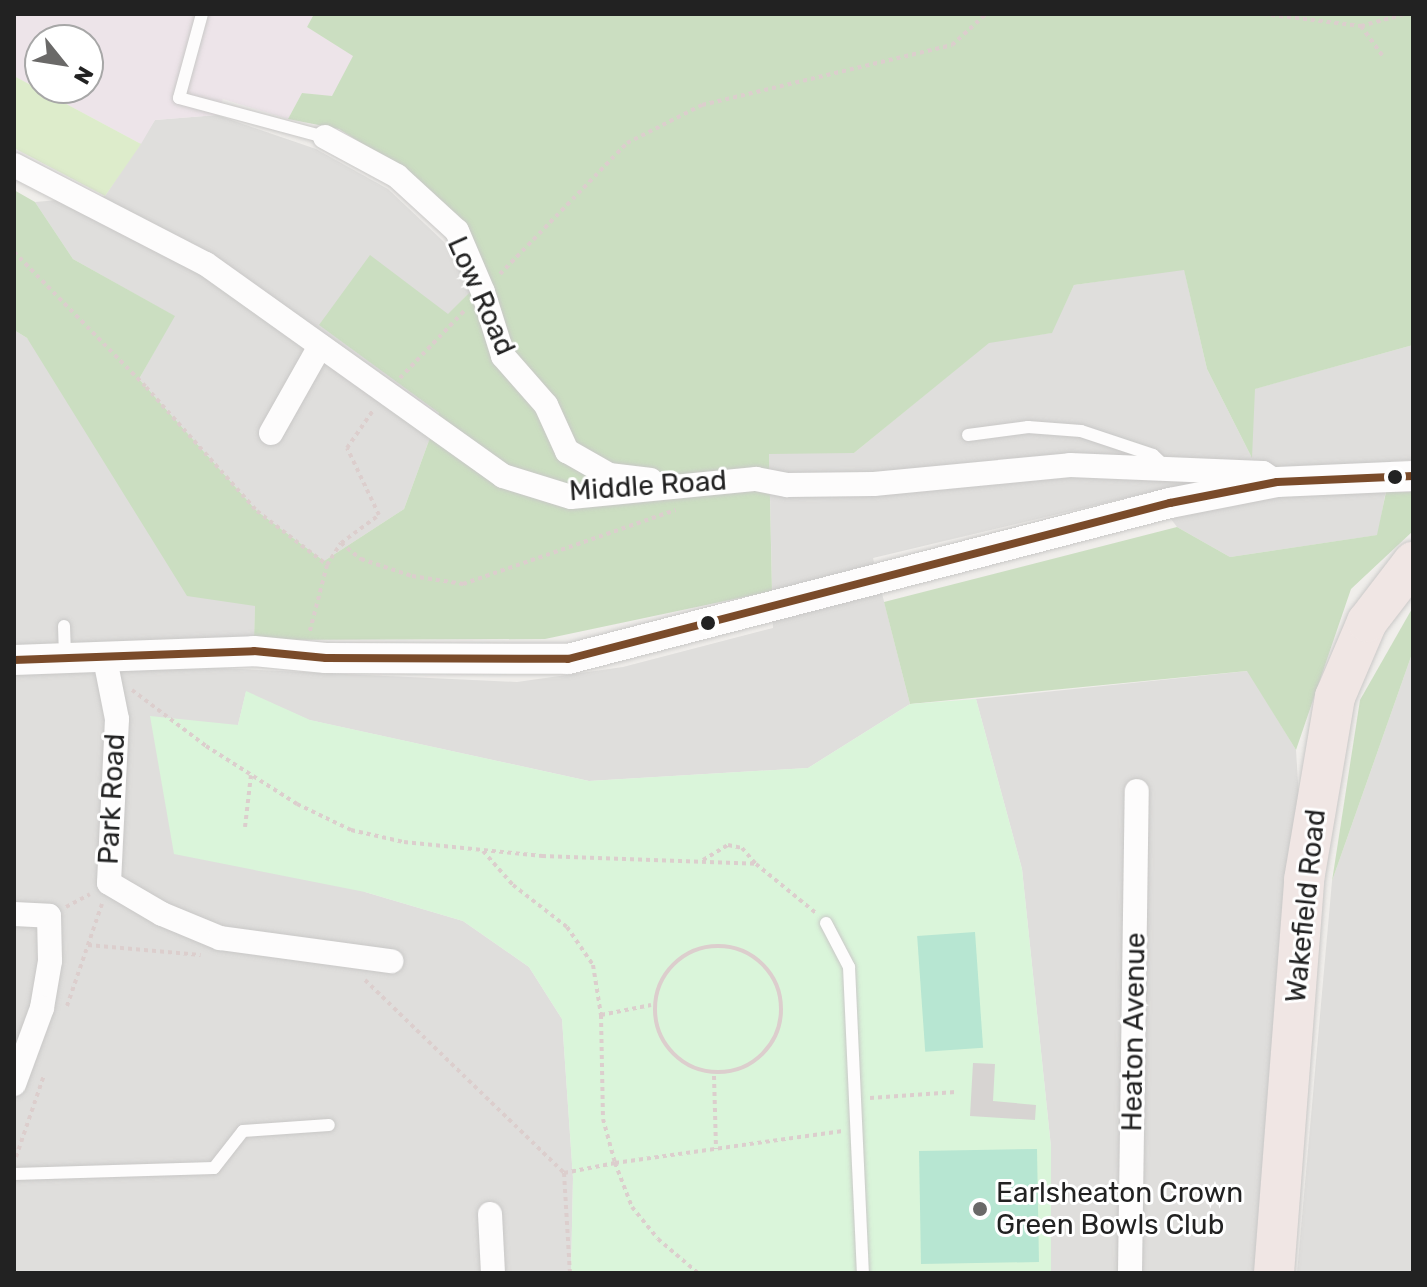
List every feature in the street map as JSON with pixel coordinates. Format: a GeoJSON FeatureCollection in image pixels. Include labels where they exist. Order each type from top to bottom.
{"type":"FeatureCollection","features":[{"type":"Feature","properties":{"kind":"highway","name":"Wakefield Road"},"geometry":{"type":"LineString","coordinates":[[1274,1273],[1304,880],[1335,697],[1367,622],[1413,562]]}},
{"type":"Feature","properties":{"kind":"street","name":"Low Road"},"geometry":{"type":"LineString","coordinates":[[325,137],[397,176],[457,231],[483,292],[503,356],[546,405],[567,451],[609,475],[660,481],[735,472],[756,479]]}},
{"type":"Feature","properties":{"kind":"street","name":"Middle Road"},"geometry":{"type":"LineString","coordinates":[[14,165],[206,264],[503,476],[571,497],[756,479],[787,485],[874,484],[1070,465],[1263,473],[1277,482]]}},
{"type":"Feature","properties":{"kind":"street"},"geometry":{"type":"LineString","coordinates":[[271,433],[320,346]]}},
{"type":"Feature","properties":{"kind":"street"},"geometry":{"type":"LineString","coordinates":[[14,660],[65,659],[108,672],[254,651],[326,658],[568,659],[1096,521],[1277,482],[1413,476]]}},
{"type":"Feature","properties":{"kind":"street","name":"Park Road"},"geometry":{"type":"LineString","coordinates":[[108,672],[117,719],[109,883],[162,914],[220,938],[391,961]]}},
{"type":"Feature","properties":{"kind":"street","name":"Heaton Avenue"},"geometry":{"type":"LineString","coordinates":[[1130,1273],[1137,791]]}},
{"type":"Feature","properties":{"kind":"street"},"geometry":{"type":"LineString","coordinates":[[14,914],[49,916],[50,961],[42,1008],[14,1084]]}},
{"type":"Feature","properties":{"kind":"street"},"geometry":{"type":"LineString","coordinates":[[490,1214],[493,1273]]}},
{"type":"Feature","properties":{"kind":"lane"},"geometry":{"type":"LineString","coordinates":[[202,14],[179,98],[325,137]]}},
{"type":"Feature","properties":{"kind":"lane"},"geometry":{"type":"LineString","coordinates":[[968,435],[1028,427],[1081,431],[1153,455],[1166,471]]}},
{"type":"Feature","properties":{"kind":"lane"},"geometry":{"type":"LineString","coordinates":[[64,626],[65,659]]}},
{"type":"Feature","properties":{"kind":"lane"},"geometry":{"type":"LineString","coordinates":[[826,923],[849,967],[851,1099],[863,1273]]}},
{"type":"Feature","properties":{"kind":"lane"},"geometry":{"type":"LineString","coordinates":[[14,1174],[214,1168],[243,1131],[329,1125]]}},
{"type":"Feature","properties":{"kind":"path"},"geometry":{"type":"LineString","coordinates":[[1263,14],[1361,26],[1405,14]]}},
{"type":"Feature","properties":{"kind":"path"},"geometry":{"type":"LineString","coordinates":[[483,292],[627,143],[702,105],[952,45],[983,15]]}},
{"type":"Feature","properties":{"kind":"path"},"geometry":{"type":"LineString","coordinates":[[1361,26],[1384,58]]}},
{"type":"Feature","properties":{"kind":"path"},"geometry":{"type":"LineString","coordinates":[[14,252],[146,387],[257,511],[327,565]]}},
{"type":"Feature","properties":{"kind":"path"},"geometry":{"type":"LineString","coordinates":[[326,658],[307,644],[320,575],[341,543],[361,559],[412,576],[463,584],[682,508]]}},
{"type":"Feature","properties":{"kind":"path"},"geometry":{"type":"LineString","coordinates":[[108,672],[140,692],[251,775],[351,830],[404,842],[483,850],[756,864]]}},
{"type":"Feature","properties":{"kind":"path"},"geometry":{"type":"LineString","coordinates":[[245,827],[251,775]]}},
{"type":"Feature","properties":{"kind":"path"},"geometry":{"type":"LineString","coordinates":[[702,861],[728,845],[742,848],[756,864],[826,923]]}},
{"type":"Feature","properties":{"kind":"path"},"geometry":{"type":"LineString","coordinates":[[483,850],[513,885],[567,927],[593,965],[601,1015],[599,1084],[615,1163],[632,1207],[658,1239],[698,1273]]}},
{"type":"Feature","properties":{"kind":"path"},"geometry":{"type":"LineString","coordinates":[[49,916],[109,883]]}},
{"type":"Feature","properties":{"kind":"path"},"geometry":{"type":"LineString","coordinates":[[722,942],[768,964],[785,1013],[763,1059],[714,1076],[668,1054],[651,1005],[673,959],[722,942]]}},
{"type":"Feature","properties":{"kind":"path"},"geometry":{"type":"LineString","coordinates":[[88,945],[213,956]]}},
{"type":"Feature","properties":{"kind":"path"},"geometry":{"type":"LineString","coordinates":[[354,969],[564,1173],[570,1273]]}},
{"type":"Feature","properties":{"kind":"path"},"geometry":{"type":"LineString","coordinates":[[601,1015],[651,1005]]}},
{"type":"Feature","properties":{"kind":"path"},"geometry":{"type":"LineString","coordinates":[[714,1076],[716,1150]]}},
{"type":"Feature","properties":{"kind":"path"},"geometry":{"type":"LineString","coordinates":[[851,1099],[956,1092]]}},
{"type":"Feature","properties":{"kind":"path"},"geometry":{"type":"LineString","coordinates":[[564,1173],[853,1130]]}},
{"type":"Feature","properties":{"kind":"shaded area"},"geometry":{"type":"Polygon","coordinates":[[[14,14],[314,14],[307,27],[354,55],[332,97],[302,93],[288,119],[223,99],[217,115],[155,120],[141,144],[66,104],[104,104],[104,24],[24,24],[24,81],[14,76],[14,14]]]}},
{"type":"Feature","properties":{"kind":"shaded area"},"geometry":{"type":"Polygon","coordinates":[[[217,115],[316,149],[388,189],[444,242],[471,291],[448,315],[320,325],[439,413],[404,509],[324,561],[257,511],[139,379],[174,316],[73,259],[35,202],[105,196],[155,120],[217,115]]]}},
{"type":"Feature","properties":{"kind":"shaded area"},"geometry":{"type":"Polygon","coordinates":[[[1184,269],[1207,369],[1251,456],[1254,389],[1413,345],[1413,460],[1391,461],[1378,535],[1230,557],[1177,527],[1151,492],[873,558],[910,704],[808,768],[589,781],[309,720],[246,692],[238,725],[365,892],[463,921],[529,967],[562,1019],[573,1178],[571,1273],[14,1273],[14,330],[27,338],[255,606],[254,651],[197,667],[517,682],[623,667],[773,628],[769,453],[854,453],[989,342],[1051,333],[1074,285],[1184,269]]]}},
{"type":"Feature","properties":{"kind":"shaded area"},"geometry":{"type":"Polygon","coordinates":[[[1413,651],[1413,1273],[1297,1273],[1332,881],[1413,651]]]}},
{"type":"Feature","properties":{"kind":"shaded area"},"geometry":{"type":"Polygon","coordinates":[[[1248,671],[1296,750],[1304,880],[1274,1273],[1051,1273],[1051,1147],[1022,869],[976,699],[1248,671]]]}},
{"type":"Feature","properties":{"kind":"green space"},"geometry":{"type":"Polygon","coordinates":[[[314,14],[1413,14],[1413,345],[1255,389],[1252,458],[1207,369],[1184,270],[1074,285],[1052,333],[989,343],[854,453],[769,454],[772,591],[545,639],[254,640],[255,606],[187,596],[27,338],[14,330],[14,190],[35,202],[73,259],[175,316],[139,379],[257,511],[324,561],[404,509],[439,413],[319,325],[370,255],[448,314],[488,274],[398,166],[339,129],[288,119],[302,93],[332,96],[353,56],[307,27],[314,14]]]}},
{"type":"Feature","properties":{"kind":"green space"},"geometry":{"type":"Polygon","coordinates":[[[14,76],[24,81],[24,104],[66,104],[141,144],[105,196],[14,148],[14,76]]]}},
{"type":"Feature","properties":{"kind":"green space"},"geometry":{"type":"Polygon","coordinates":[[[1386,492],[1413,492],[1413,531],[1351,589],[1296,750],[1247,671],[910,704],[884,602],[1177,527],[1230,557],[1377,535],[1386,492]]]}},
{"type":"Feature","properties":{"kind":"green space"},"geometry":{"type":"Polygon","coordinates":[[[1413,607],[1413,651],[1332,881],[1360,700],[1413,607]]]}},
{"type":"Feature","properties":{"kind":"green space"},"geometry":{"type":"Polygon","coordinates":[[[246,691],[310,720],[589,781],[808,768],[910,704],[976,699],[1022,869],[1051,1147],[1051,1273],[571,1273],[573,1178],[562,1019],[529,967],[463,921],[365,892],[174,854],[150,716],[238,725],[246,691]]]}},
{"type":"Feature","properties":{"kind":"green space"},"geometry":{"type":"Polygon","coordinates":[[[975,932],[983,1048],[925,1052],[917,936],[975,932]]]}},
{"type":"Feature","properties":{"kind":"green space","name":"Earlsheaton Crown Green Bowls Club"},"geometry":{"type":"Polygon","coordinates":[[[1037,1149],[1039,1262],[921,1264],[919,1151],[1037,1149]]]}},
{"type":"Feature","properties":{"kind":"building"},"geometry":{"type":"Polygon","coordinates":[[[973,1063],[995,1064],[993,1101],[1036,1105],[1035,1120],[970,1116],[973,1063]]]}},
{"type":"Feature","properties":{"kind":"transit line"},"geometry":{"type":"LineString","coordinates":[[14,660],[254,651],[326,658],[568,659],[1170,503],[1277,482],[1413,476]]}},
{"type":"Feature","properties":{"kind":"place","name":"Earlsheaton Crown Green Bowls Club"},"geometry":{"type":"Point","coordinates":[980,1209]}}]}
